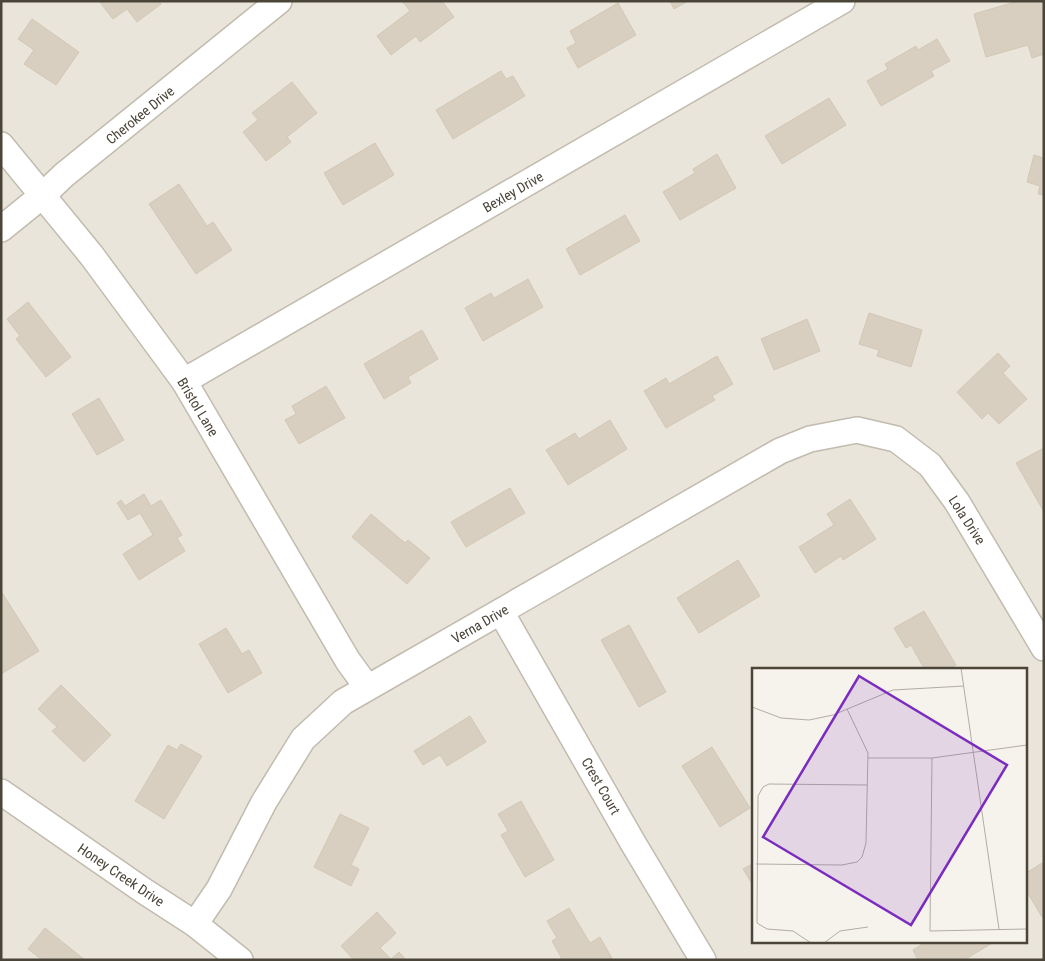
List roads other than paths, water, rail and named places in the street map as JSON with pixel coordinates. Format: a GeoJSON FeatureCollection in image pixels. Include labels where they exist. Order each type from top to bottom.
{"type":"FeatureCollection","features":[{"type":"Feature","properties":{"kind":"street","name":"Cherokee Drive"},"geometry":{"type":"LineString","coordinates":[[1,229],[43,195],[64,175],[279,1]]}},
{"type":"Feature","properties":{"kind":"street","name":"Bexley Drive"},"geometry":{"type":"LineString","coordinates":[[184,381],[842,1]]}},
{"type":"Feature","properties":{"kind":"street","name":"Bristol Lane"},"geometry":{"type":"LineString","coordinates":[[1,145],[92,256],[184,381],[348,661],[367,688]]}},
{"type":"Feature","properties":{"kind":"street","name":"Verna Drive"},"geometry":{"type":"LineString","coordinates":[[194,924],[219,889],[264,802],[303,739],[343,702],[780,451],[810,439],[856,430]]}},
{"type":"Feature","properties":{"kind":"street","name":"Lola Drive"},"geometry":{"type":"LineString","coordinates":[[856,430],[896,438],[930,465],[977,533],[1044,648]]}},
{"type":"Feature","properties":{"kind":"street","name":"Crest Court"},"geometry":{"type":"LineString","coordinates":[[501,612],[633,843],[703,960]]}},
{"type":"Feature","properties":{"kind":"street","name":"Honey Creek Drive"},"geometry":{"type":"LineString","coordinates":[[1,792],[194,924],[240,960]]}}]}
